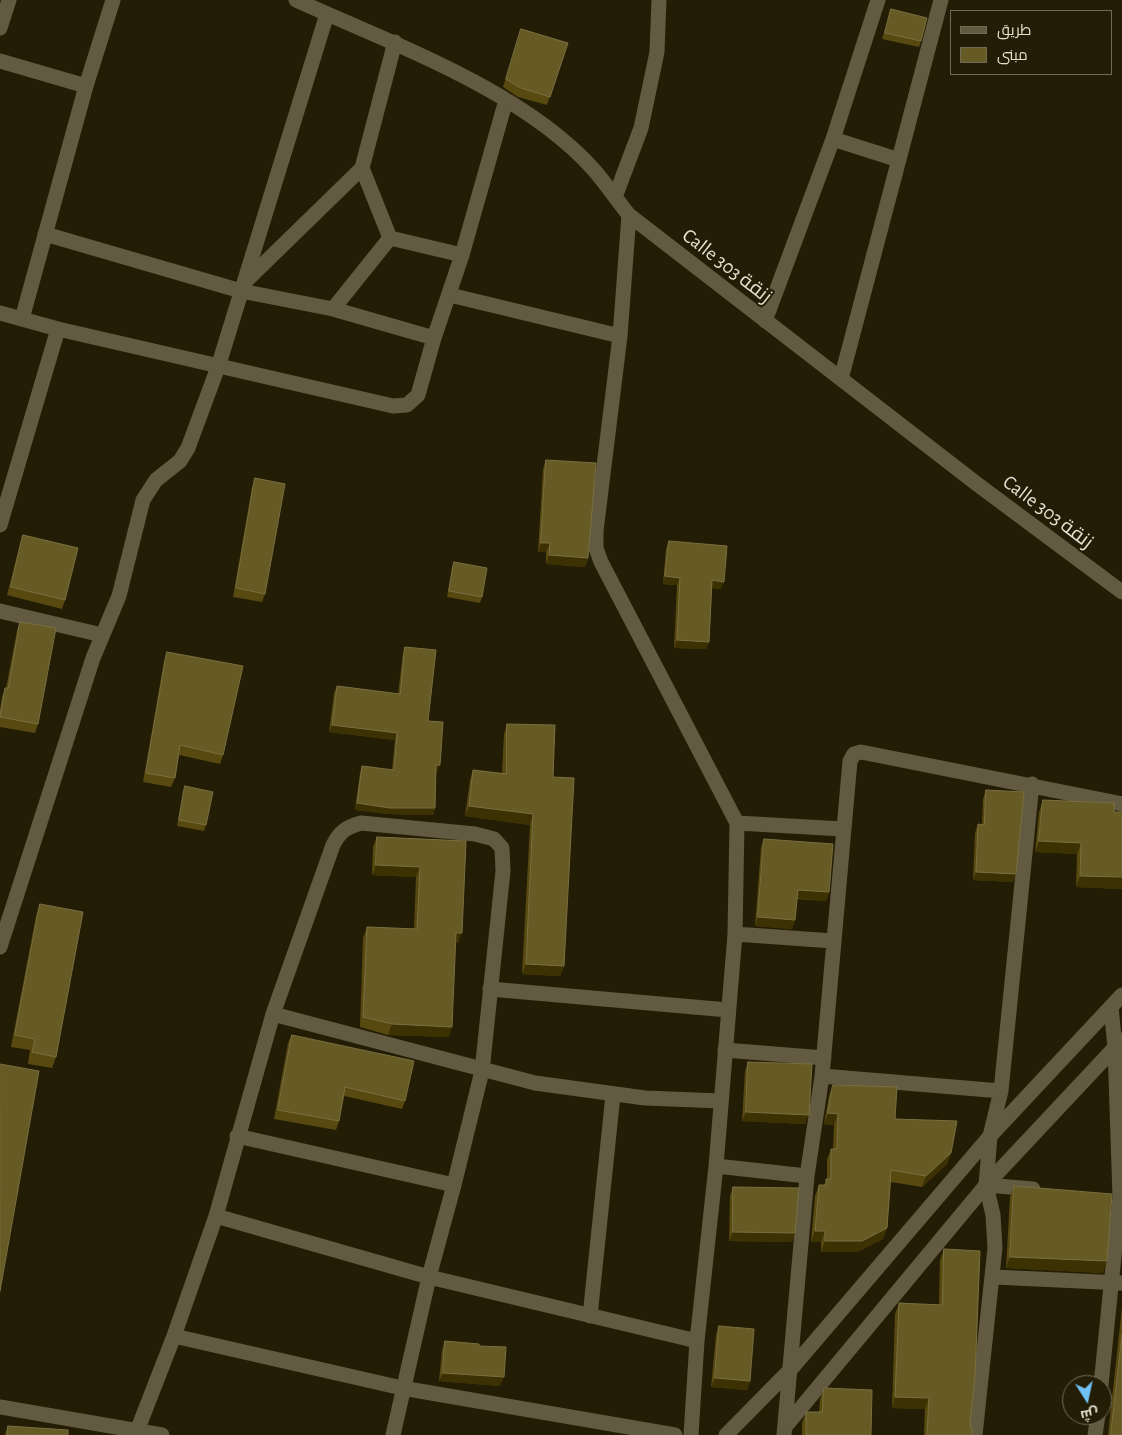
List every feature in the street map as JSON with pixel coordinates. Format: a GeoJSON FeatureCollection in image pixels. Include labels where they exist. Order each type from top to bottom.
{"type":"FeatureCollection","features":[{"type":"Feature","properties":{"kind":"street"},"geometry":{"type":"LineString","coordinates":[[0,28],[9,0]]}},
{"type":"Feature","properties":{"kind":"street"},"geometry":{"type":"LineString","coordinates":[[22,319],[86,86],[114,0]]}},
{"type":"Feature","properties":{"kind":"street","name":"Calle 303 زنقة"},"geometry":{"type":"LineString","coordinates":[[296,0],[311,3],[327,14],[395,42],[506,100],[572,150],[594,170],[629,215],[765,321],[1122,592]]}},
{"type":"Feature","properties":{"kind":"street"},"geometry":{"type":"LineString","coordinates":[[615,197],[642,128],[657,52],[659,0]]}},
{"type":"Feature","properties":{"kind":"street"},"geometry":{"type":"LineString","coordinates":[[765,321],[833,139],[878,0]]}},
{"type":"Feature","properties":{"kind":"street"},"geometry":{"type":"LineString","coordinates":[[841,379],[941,0]]}},
{"type":"Feature","properties":{"kind":"street"},"geometry":{"type":"LineString","coordinates":[[0,947],[92,658],[119,596],[144,500],[156,480],[180,461],[188,448],[218,367],[327,14]]}},
{"type":"Feature","properties":{"kind":"street"},"geometry":{"type":"LineString","coordinates":[[243,287],[362,168],[395,42]]}},
{"type":"Feature","properties":{"kind":"street"},"geometry":{"type":"LineString","coordinates":[[0,61],[86,86]]}},
{"type":"Feature","properties":{"kind":"street"},"geometry":{"type":"LineString","coordinates":[[0,313],[58,329],[218,367],[400,406],[412,402],[418,394],[434,338],[450,295],[506,100]]}},
{"type":"Feature","properties":{"kind":"street"},"geometry":{"type":"LineString","coordinates":[[833,139],[899,160]]}},
{"type":"Feature","properties":{"kind":"street"},"geometry":{"type":"LineString","coordinates":[[362,168],[390,238]]}},
{"type":"Feature","properties":{"kind":"street"},"geometry":{"type":"LineString","coordinates":[[629,215],[620,336],[596,531],[596,548],[600,562],[737,823],[735,934],[716,1166],[697,1341],[691,1435]]}},
{"type":"Feature","properties":{"kind":"street"},"geometry":{"type":"LineString","coordinates":[[46,234],[333,309],[434,338]]}},
{"type":"Feature","properties":{"kind":"street"},"geometry":{"type":"LineString","coordinates":[[333,309],[390,238]]}},
{"type":"Feature","properties":{"kind":"street"},"geometry":{"type":"LineString","coordinates":[[390,238],[462,255]]}},
{"type":"Feature","properties":{"kind":"street"},"geometry":{"type":"LineString","coordinates":[[450,295],[620,336]]}},
{"type":"Feature","properties":{"kind":"street"},"geometry":{"type":"LineString","coordinates":[[0,525],[58,329]]}},
{"type":"Feature","properties":{"kind":"street"},"geometry":{"type":"LineString","coordinates":[[0,611],[102,635]]}},
{"type":"Feature","properties":{"kind":"street"},"geometry":{"type":"LineString","coordinates":[[782,1432],[792,1368],[807,1176],[824,1058],[850,761],[854,754],[861,752],[1032,784],[1122,804]]}},
{"type":"Feature","properties":{"kind":"street"},"geometry":{"type":"LineString","coordinates":[[976,1435],[994,1276],[994,1229],[986,1185],[990,1136],[1001,1091],[1032,784]]}},
{"type":"Feature","properties":{"kind":"street"},"geometry":{"type":"LineString","coordinates":[[137,1431],[174,1336],[216,1216],[237,1136],[273,1014],[333,845],[339,834],[348,826],[361,822],[475,834],[494,839],[502,848],[503,871],[482,1071],[429,1277],[402,1388],[393,1435]]}},
{"type":"Feature","properties":{"kind":"street"},"geometry":{"type":"LineString","coordinates":[[737,823],[843,829]]}},
{"type":"Feature","properties":{"kind":"street"},"geometry":{"type":"LineString","coordinates":[[735,934],[833,941]]}},
{"type":"Feature","properties":{"kind":"street"},"geometry":{"type":"LineString","coordinates":[[490,989],[728,1010]]}},
{"type":"Feature","properties":{"kind":"street"},"geometry":{"type":"LineString","coordinates":[[726,1435],[792,1368],[990,1136],[1122,995]]}},
{"type":"Feature","properties":{"kind":"street"},"geometry":{"type":"LineString","coordinates":[[1103,1375],[1118,1282],[1121,1197],[1119,1043],[1111,1007]]}},
{"type":"Feature","properties":{"kind":"street"},"geometry":{"type":"LineString","coordinates":[[273,1014],[482,1071],[535,1083],[613,1095],[721,1101]]}},
{"type":"Feature","properties":{"kind":"street"},"geometry":{"type":"LineString","coordinates":[[782,1432],[986,1185],[1119,1043]]}},
{"type":"Feature","properties":{"kind":"street"},"geometry":{"type":"LineString","coordinates":[[725,1050],[824,1058]]}},
{"type":"Feature","properties":{"kind":"street"},"geometry":{"type":"LineString","coordinates":[[822,1076],[1001,1091]]}},
{"type":"Feature","properties":{"kind":"street"},"geometry":{"type":"LineString","coordinates":[[590,1316],[613,1095]]}},
{"type":"Feature","properties":{"kind":"street"},"geometry":{"type":"LineString","coordinates":[[237,1136],[454,1185]]}},
{"type":"Feature","properties":{"kind":"street"},"geometry":{"type":"LineString","coordinates":[[716,1166],[807,1176]]}},
{"type":"Feature","properties":{"kind":"street"},"geometry":{"type":"LineString","coordinates":[[986,1185],[1044,1190]]}},
{"type":"Feature","properties":{"kind":"street"},"geometry":{"type":"LineString","coordinates":[[1101,1195],[1121,1197]]}},
{"type":"Feature","properties":{"kind":"street"},"geometry":{"type":"LineString","coordinates":[[216,1216],[429,1277],[697,1341]]}},
{"type":"Feature","properties":{"kind":"street"},"geometry":{"type":"LineString","coordinates":[[994,1276],[1118,1282]]}},
{"type":"Feature","properties":{"kind":"street"},"geometry":{"type":"LineString","coordinates":[[174,1336],[402,1388],[675,1435]]}},
{"type":"Feature","properties":{"kind":"street"},"geometry":{"type":"LineString","coordinates":[[0,1407],[162,1435]]}},
{"type":"Feature","properties":{"kind":"building"},"geometry":{"type":"Polygon","coordinates":[[[891,9],[927,18],[921,41],[885,33],[891,9]]]}},
{"type":"Feature","properties":{"kind":"building"},"geometry":{"type":"Polygon","coordinates":[[[521,29],[568,43],[550,97],[521,88],[506,79],[521,29]]]}},
{"type":"Feature","properties":{"kind":"building"},"geometry":{"type":"Polygon","coordinates":[[[546,460],[596,463],[588,558],[549,555],[550,543],[541,543],[546,460]]]}},
{"type":"Feature","properties":{"kind":"building"},"geometry":{"type":"Polygon","coordinates":[[[255,478],[285,484],[265,594],[236,588],[255,478]]]}},
{"type":"Feature","properties":{"kind":"building"},"geometry":{"type":"Polygon","coordinates":[[[23,535],[78,548],[65,600],[11,587],[23,535]]]}},
{"type":"Feature","properties":{"kind":"building"},"geometry":{"type":"Polygon","coordinates":[[[669,541],[727,546],[724,582],[712,580],[709,642],[677,640],[680,578],[665,576],[669,541]]]}},
{"type":"Feature","properties":{"kind":"building"},"geometry":{"type":"Polygon","coordinates":[[[454,562],[487,568],[482,597],[449,591],[454,562]]]}},
{"type":"Feature","properties":{"kind":"building"},"geometry":{"type":"Polygon","coordinates":[[[20,622],[56,628],[38,724],[0,717],[5,688],[8,688],[20,622]]]}},
{"type":"Feature","properties":{"kind":"building"},"geometry":{"type":"Polygon","coordinates":[[[405,647],[436,650],[428,721],[443,722],[440,765],[436,765],[435,808],[390,808],[357,803],[362,766],[394,770],[397,733],[332,725],[337,686],[400,694],[405,647]]]}},
{"type":"Feature","properties":{"kind":"building"},"geometry":{"type":"Polygon","coordinates":[[[167,652],[243,666],[223,755],[180,745],[175,778],[146,773],[167,652]]]}},
{"type":"Feature","properties":{"kind":"building"},"geometry":{"type":"Polygon","coordinates":[[[507,724],[555,725],[553,777],[574,778],[564,966],[526,964],[533,814],[469,806],[473,770],[506,774],[507,724]]]}},
{"type":"Feature","properties":{"kind":"building"},"geometry":{"type":"Polygon","coordinates":[[[185,786],[213,792],[206,825],[179,820],[185,786]]]}},
{"type":"Feature","properties":{"kind":"building"},"geometry":{"type":"Polygon","coordinates":[[[986,790],[1024,792],[1016,874],[976,872],[978,824],[984,825],[986,790]]]}},
{"type":"Feature","properties":{"kind":"building"},"geometry":{"type":"Polygon","coordinates":[[[1043,800],[1114,803],[1114,812],[1122,812],[1122,877],[1080,876],[1081,843],[1039,841],[1043,800]]]}},
{"type":"Feature","properties":{"kind":"building"},"geometry":{"type":"Polygon","coordinates":[[[377,837],[466,841],[462,933],[456,933],[452,1027],[392,1024],[363,1017],[367,927],[417,929],[420,867],[376,865],[377,837]]]}},
{"type":"Feature","properties":{"kind":"building"},"geometry":{"type":"Polygon","coordinates":[[[764,839],[833,844],[829,892],[798,890],[795,920],[758,917],[764,839]]]}},
{"type":"Feature","properties":{"kind":"building"},"geometry":{"type":"Polygon","coordinates":[[[40,904],[83,912],[56,1057],[32,1052],[35,1039],[15,1035],[40,904]]]}},
{"type":"Feature","properties":{"kind":"building"},"geometry":{"type":"Polygon","coordinates":[[[292,1035],[414,1061],[405,1101],[345,1087],[339,1121],[278,1110],[292,1035]]]}},
{"type":"Feature","properties":{"kind":"building"},"geometry":{"type":"Polygon","coordinates":[[[748,1062],[812,1064],[809,1115],[746,1112],[748,1062]]]}},
{"type":"Feature","properties":{"kind":"building"},"geometry":{"type":"Polygon","coordinates":[[[0,1064],[39,1071],[0,1291],[0,1064]]]}},
{"type":"Feature","properties":{"kind":"building"},"geometry":{"type":"Polygon","coordinates":[[[833,1085],[897,1087],[895,1119],[957,1121],[951,1153],[926,1176],[891,1170],[887,1228],[862,1241],[825,1241],[825,1231],[815,1231],[819,1185],[826,1185],[826,1179],[831,1179],[831,1149],[837,1149],[838,1114],[828,1113],[833,1085]]]}},
{"type":"Feature","properties":{"kind":"building"},"geometry":{"type":"Polygon","coordinates":[[[1014,1186],[1112,1194],[1107,1261],[1010,1257],[1014,1186]]]}},
{"type":"Feature","properties":{"kind":"building"},"geometry":{"type":"Polygon","coordinates":[[[733,1187],[799,1188],[795,1233],[733,1232],[733,1187]]]}},
{"type":"Feature","properties":{"kind":"building"},"geometry":{"type":"Polygon","coordinates":[[[944,1249],[980,1251],[975,1377],[970,1423],[972,1435],[927,1435],[929,1398],[895,1397],[899,1303],[942,1305],[944,1249]]]}},
{"type":"Feature","properties":{"kind":"building"},"geometry":{"type":"Polygon","coordinates":[[[719,1326],[754,1329],[750,1381],[715,1378],[719,1326]]]}},
{"type":"Feature","properties":{"kind":"building"},"geometry":{"type":"Polygon","coordinates":[[[1122,1335],[1122,1435],[1111,1435],[1122,1335]]]}},
{"type":"Feature","properties":{"kind":"building"},"geometry":{"type":"Polygon","coordinates":[[[445,1341],[479,1344],[479,1346],[506,1347],[504,1377],[443,1373],[445,1341]]]}},
{"type":"Feature","properties":{"kind":"building"},"geometry":{"type":"Polygon","coordinates":[[[824,1388],[872,1390],[871,1435],[806,1435],[806,1412],[822,1412],[824,1388]]]}},
{"type":"Feature","properties":{"kind":"building"},"geometry":{"type":"Polygon","coordinates":[[[8,1426],[68,1430],[68,1435],[7,1435],[8,1426]]]}}]}
